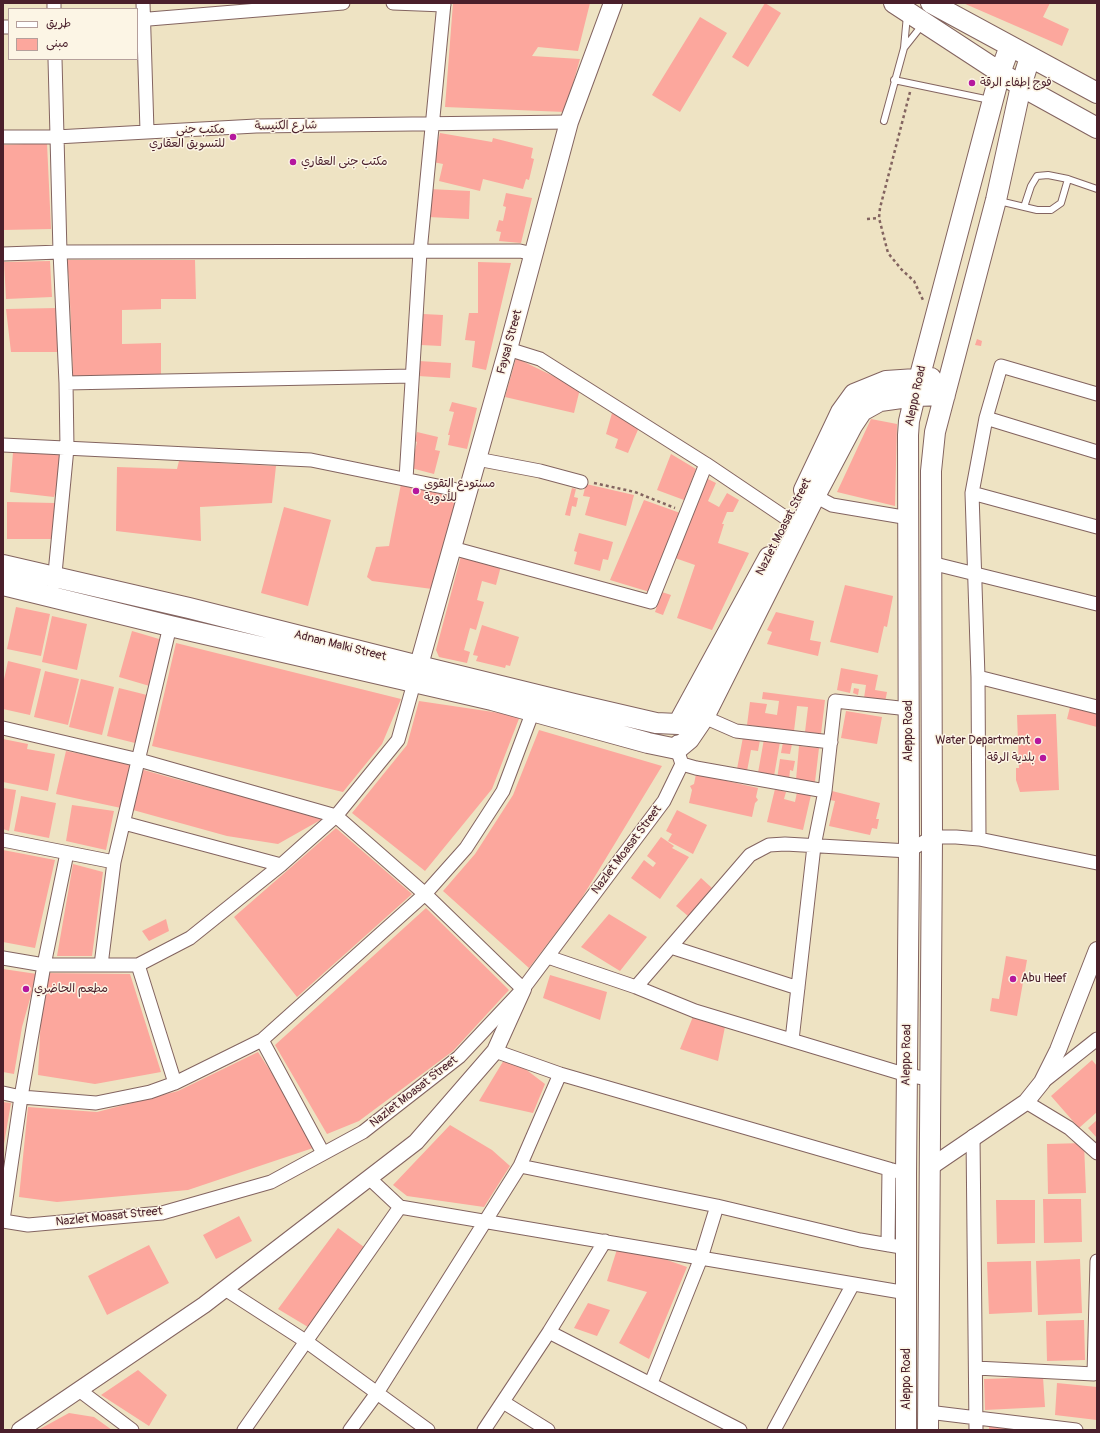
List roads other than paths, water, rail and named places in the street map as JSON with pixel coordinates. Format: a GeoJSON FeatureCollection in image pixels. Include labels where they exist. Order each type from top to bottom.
{"type":"FeatureCollection","features":[{"type":"Feature","properties":{"kind":"main road","name":"Faysal Street"},"geometry":{"type":"LineString","coordinates":[[416,675],[508,349],[569,122],[613,3]]}},
{"type":"Feature","properties":{"kind":"main road"},"geometry":{"type":"LineString","coordinates":[[924,22],[932,3],[1097,93]]}},
{"type":"Feature","properties":{"kind":"main road"},"geometry":{"type":"LineString","coordinates":[[904,6],[924,22],[1000,73],[1097,128]]}},
{"type":"Feature","properties":{"kind":"main road","name":"Aleppo Road"},"geometry":{"type":"LineString","coordinates":[[906,1430],[907,1293],[897,1246],[897,1172],[907,1075],[909,851],[908,435],[917,387],[1000,73],[1010,46]]}},
{"type":"Feature","properties":{"kind":"main road","name":"Aleppo Road"},"geometry":{"type":"LineString","coordinates":[[928,1421],[929,1079],[932,837],[931,471],[935,432],[996,200],[1021,86],[1030,57]]}},
{"type":"Feature","properties":{"kind":"main road","name":"Nazlet Moasat Street"},"geometry":{"type":"LineString","coordinates":[[678,724],[789,520],[841,412],[854,394],[886,381],[917,387],[947,386]]}},
{"type":"Feature","properties":{"kind":"main road","name":"Nazlet Moasat Street"},"geometry":{"type":"LineString","coordinates":[[680,756],[689,739],[704,717],[815,496],[852,426],[862,411],[880,400],[917,387]]}},
{"type":"Feature","properties":{"kind":"main road","name":"Adnan Malki Street"},"geometry":{"type":"LineString","coordinates":[[3,565],[56,576],[189,608],[648,743],[680,756]]}},
{"type":"Feature","properties":{"kind":"main road","name":"Adnan Malki Street"},"geometry":{"type":"LineString","coordinates":[[3,585],[170,626],[656,723],[678,724]]}},
{"type":"Feature","properties":{"kind":"street"},"geometry":{"type":"LineString","coordinates":[[143,3],[140,20],[147,131]]}},
{"type":"Feature","properties":{"kind":"street"},"geometry":{"type":"LineString","coordinates":[[140,20],[343,3]]}},
{"type":"Feature","properties":{"kind":"street"},"geometry":{"type":"LineString","coordinates":[[393,3],[444,4],[420,252],[406,479]]}},
{"type":"Feature","properties":{"kind":"street"},"geometry":{"type":"LineString","coordinates":[[51,596],[56,576],[66,448],[66,383],[54,60]]}},
{"type":"Feature","properties":{"kind":"street","name":"شارع الكنيسة"},"geometry":{"type":"LineString","coordinates":[[3,138],[56,137],[256,126],[569,122]]}},
{"type":"Feature","properties":{"kind":"street"},"geometry":{"type":"LineString","coordinates":[[3,254],[60,252],[520,251],[534,254]]}},
{"type":"Feature","properties":{"kind":"street"},"geometry":{"type":"LineString","coordinates":[[508,349],[540,359],[706,464],[789,520]]}},
{"type":"Feature","properties":{"kind":"street"},"geometry":{"type":"LineString","coordinates":[[979,840],[978,677],[973,574],[972,493],[986,418],[1001,366],[1097,394]]}},
{"type":"Feature","properties":{"kind":"street"},"geometry":{"type":"LineString","coordinates":[[66,383],[412,376]]}},
{"type":"Feature","properties":{"kind":"street"},"geometry":{"type":"LineString","coordinates":[[986,418],[1097,452]]}},
{"type":"Feature","properties":{"kind":"street"},"geometry":{"type":"LineString","coordinates":[[3,445],[311,460],[467,492]]}},
{"type":"Feature","properties":{"kind":"street"},"geometry":{"type":"LineString","coordinates":[[477,459],[540,471],[581,482]]}},
{"type":"Feature","properties":{"kind":"street"},"geometry":{"type":"LineString","coordinates":[[452,548],[651,602],[706,464]]}},
{"type":"Feature","properties":{"kind":"street"},"geometry":{"type":"LineString","coordinates":[[972,493],[1097,527]]}},
{"type":"Feature","properties":{"kind":"street"},"geometry":{"type":"LineString","coordinates":[[815,496],[832,505],[909,518]]}},
{"type":"Feature","properties":{"kind":"street"},"geometry":{"type":"LineString","coordinates":[[931,563],[1097,604]]}},
{"type":"Feature","properties":{"kind":"street"},"geometry":{"type":"LineString","coordinates":[[101,965],[114,862],[170,626]]}},
{"type":"Feature","properties":{"kind":"street"},"geometry":{"type":"LineString","coordinates":[[3,958],[44,965],[138,965],[190,938],[281,865],[336,816],[398,740],[416,675]]}},
{"type":"Feature","properties":{"kind":"street"},"geometry":{"type":"LineString","coordinates":[[978,677],[1097,707]]}},
{"type":"Feature","properties":{"kind":"street"},"geometry":{"type":"LineString","coordinates":[[792,1040],[814,846],[824,791],[835,701],[909,710]]}},
{"type":"Feature","properties":{"kind":"street"},"geometry":{"type":"LineString","coordinates":[[3,1094],[21,1097],[96,1103],[150,1092],[175,1083],[262,1040],[425,894],[466,848],[503,791],[533,710]]}},
{"type":"Feature","properties":{"kind":"street"},"geometry":{"type":"LineString","coordinates":[[704,717],[736,731],[830,742]]}},
{"type":"Feature","properties":{"kind":"street","name":"Nazlet Moasat Street"},"geometry":{"type":"LineString","coordinates":[[3,1220],[28,1225],[162,1213],[271,1182],[363,1132],[459,1057],[523,989],[548,957],[664,801],[680,756],[678,724]]}},
{"type":"Feature","properties":{"kind":"street"},"geometry":{"type":"LineString","coordinates":[[3,728],[139,760],[336,816],[425,894],[523,989],[495,1051],[416,1142],[225,1289],[20,1430]]}},
{"type":"Feature","properties":{"kind":"street"},"geometry":{"type":"LineString","coordinates":[[680,756],[696,768],[824,791]]}},
{"type":"Feature","properties":{"kind":"street"},"geometry":{"type":"LineString","coordinates":[[124,823],[281,865]]}},
{"type":"Feature","properties":{"kind":"street"},"geometry":{"type":"LineString","coordinates":[[636,988],[750,855],[769,845],[785,844],[909,851],[932,837],[979,840],[1097,863]]}},
{"type":"Feature","properties":{"kind":"street"},"geometry":{"type":"LineString","coordinates":[[3,840],[114,862]]}},
{"type":"Feature","properties":{"kind":"street"},"geometry":{"type":"LineString","coordinates":[[3,1220],[21,1097],[44,965],[67,853]]}},
{"type":"Feature","properties":{"kind":"street"},"geometry":{"type":"LineString","coordinates":[[671,947],[798,988]]}},
{"type":"Feature","properties":{"kind":"street"},"geometry":{"type":"LineString","coordinates":[[929,1168],[973,1136],[1026,1102],[1042,1082],[1058,1050],[1097,950]]}},
{"type":"Feature","properties":{"kind":"street"},"geometry":{"type":"LineString","coordinates":[[548,957],[636,988],[694,1011],[907,1075],[929,1079]]}},
{"type":"Feature","properties":{"kind":"street"},"geometry":{"type":"LineString","coordinates":[[138,965],[175,1083]]}},
{"type":"Feature","properties":{"kind":"street"},"geometry":{"type":"LineString","coordinates":[[1042,1082],[1097,1039]]}},
{"type":"Feature","properties":{"kind":"street"},"geometry":{"type":"LineString","coordinates":[[262,1040],[324,1153]]}},
{"type":"Feature","properties":{"kind":"street"},"geometry":{"type":"LineString","coordinates":[[495,1051],[560,1074],[897,1172]]}},
{"type":"Feature","properties":{"kind":"street"},"geometry":{"type":"LineString","coordinates":[[350,1430],[377,1393],[520,1166],[560,1074]]}},
{"type":"Feature","properties":{"kind":"street"},"geometry":{"type":"LineString","coordinates":[[1026,1102],[1069,1128],[1097,1153]]}},
{"type":"Feature","properties":{"kind":"street"},"geometry":{"type":"LineString","coordinates":[[973,1136],[976,1424]]}},
{"type":"Feature","properties":{"kind":"street"},"geometry":{"type":"LineString","coordinates":[[520,1166],[717,1206],[860,1240],[897,1246]]}},
{"type":"Feature","properties":{"kind":"street"},"geometry":{"type":"LineString","coordinates":[[369,1178],[400,1207],[486,1220],[907,1293]]}},
{"type":"Feature","properties":{"kind":"street"},"geometry":{"type":"LineString","coordinates":[[651,1383],[701,1258],[717,1206]]}},
{"type":"Feature","properties":{"kind":"street"},"geometry":{"type":"LineString","coordinates":[[244,1430],[400,1207]]}},
{"type":"Feature","properties":{"kind":"street"},"geometry":{"type":"LineString","coordinates":[[484,1430],[549,1332],[605,1241]]}},
{"type":"Feature","properties":{"kind":"street"},"geometry":{"type":"LineString","coordinates":[[976,1368],[1094,1374],[1097,1261]]}},
{"type":"Feature","properties":{"kind":"street"},"geometry":{"type":"LineString","coordinates":[[774,1430],[853,1284]]}},
{"type":"Feature","properties":{"kind":"street"},"geometry":{"type":"LineString","coordinates":[[225,1289],[307,1342],[428,1430]]}},
{"type":"Feature","properties":{"kind":"street"},"geometry":{"type":"LineString","coordinates":[[549,1332],[740,1430]]}},
{"type":"Feature","properties":{"kind":"street"},"geometry":{"type":"LineString","coordinates":[[80,1390],[132,1430]]}},
{"type":"Feature","properties":{"kind":"street"},"geometry":{"type":"LineString","coordinates":[[502,1402],[548,1430]]}},
{"type":"Feature","properties":{"kind":"street"},"geometry":{"type":"LineString","coordinates":[[928,1421],[1076,1430]]}},
{"type":"Feature","properties":{"kind":"lane"},"geometry":{"type":"LineString","coordinates":[[884,121],[904,48],[904,6]]}},
{"type":"Feature","properties":{"kind":"lane"},"geometry":{"type":"LineString","coordinates":[[904,48],[924,22]]}},
{"type":"Feature","properties":{"kind":"lane"},"geometry":{"type":"LineString","coordinates":[[894,80],[994,100]]}},
{"type":"Feature","properties":{"kind":"lane"},"geometry":{"type":"LineString","coordinates":[[1024,207],[1031,186],[1037,176],[1048,175],[1068,179],[1097,189]]}},
{"type":"Feature","properties":{"kind":"lane"},"geometry":{"type":"LineString","coordinates":[[996,200],[1024,207],[1051,210],[1061,203],[1068,179]]}},
{"type":"Feature","properties":{"kind":"place","name":"فوج إطفاء الرقة"},"geometry":{"type":"Point","coordinates":[972,83]}},
{"type":"Feature","properties":{"kind":"place","name":"مكتب جنى للتسويق العقاري"},"geometry":{"type":"Point","coordinates":[233,137]}},
{"type":"Feature","properties":{"kind":"place","name":"مكتب جنى العقاري"},"geometry":{"type":"Point","coordinates":[293,162]}},
{"type":"Feature","properties":{"kind":"place","name":"مستودع التقوى للأدوية"},"geometry":{"type":"Point","coordinates":[416,491]}},
{"type":"Feature","properties":{"kind":"place","name":"Water Department"},"geometry":{"type":"Point","coordinates":[1038,741]}},
{"type":"Feature","properties":{"kind":"place","name":"بلدية الرقة"},"geometry":{"type":"Point","coordinates":[1043,758]}},
{"type":"Feature","properties":{"kind":"place","name":"Abu Heef"},"geometry":{"type":"Point","coordinates":[1013,979]}},
{"type":"Feature","properties":{"kind":"place","name":"مطعم الحاضري"},"geometry":{"type":"Point","coordinates":[26,989]}}]}
